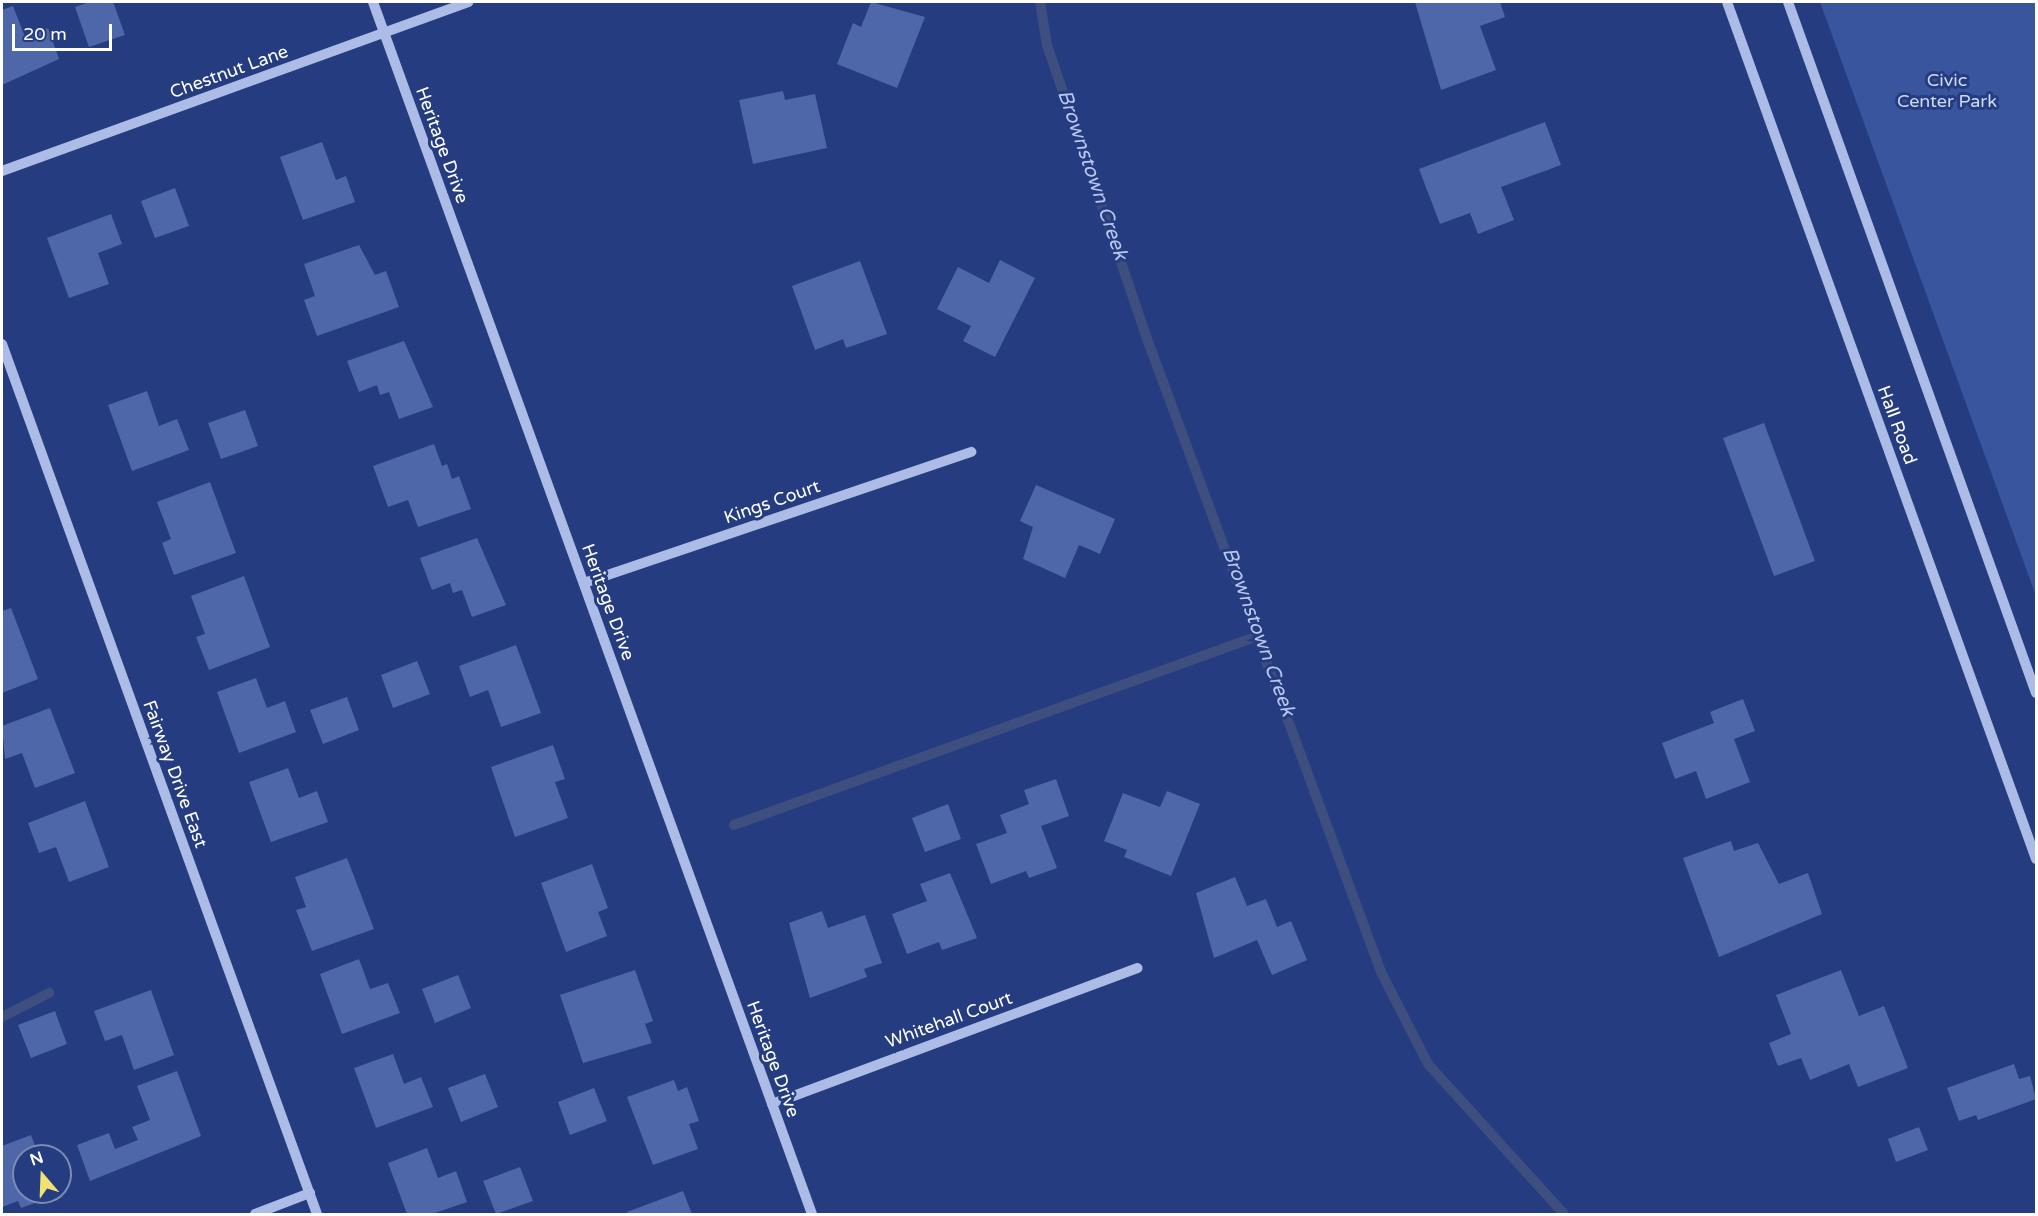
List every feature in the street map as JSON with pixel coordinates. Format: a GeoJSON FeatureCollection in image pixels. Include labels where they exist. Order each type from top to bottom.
{"type":"FeatureCollection","features":[{"type":"Feature","properties":{"kind":"street","name":"Heritage Drive"},"geometry":{"type":"LineString","coordinates":[[373,2],[812,1215]]}},
{"type":"Feature","properties":{"kind":"street","name":"Chestnut Lane"},"geometry":{"type":"LineString","coordinates":[[2,171],[468,2]]}},
{"type":"Feature","properties":{"kind":"street","name":"Hall Road"},"geometry":{"type":"LineString","coordinates":[[1727,2],[2037,860]]}},
{"type":"Feature","properties":{"kind":"street"},"geometry":{"type":"LineString","coordinates":[[1788,2],[2037,693]]}},
{"type":"Feature","properties":{"kind":"street","name":"Fairway Drive East"},"geometry":{"type":"LineString","coordinates":[[2,344],[317,1215]]}},
{"type":"Feature","properties":{"kind":"street","name":"Kings Court"},"geometry":{"type":"LineString","coordinates":[[584,583],[971,452]]}},
{"type":"Feature","properties":{"kind":"street","name":"Whitehall Court"},"geometry":{"type":"LineString","coordinates":[[772,1104],[1138,968]]}},
{"type":"Feature","properties":{"kind":"street"},"geometry":{"type":"LineString","coordinates":[[255,1215],[310,1193]]}},
{"type":"Feature","properties":{"kind":"green space","name":"Civic Center Park"},"geometry":{"type":"Polygon","coordinates":[[[1820,2],[2036,2],[2036,596],[1820,2]]]}},
{"type":"Feature","properties":{"kind":"building"},"geometry":{"type":"Polygon","coordinates":[[[90,2],[113,2],[125,35],[89,47],[75,7],[90,2]]]}},
{"type":"Feature","properties":{"kind":"building"},"geometry":{"type":"Polygon","coordinates":[[[871,2],[925,17],[897,88],[837,64],[853,23],[861,27],[871,2]]]}},
{"type":"Feature","properties":{"kind":"building"},"geometry":{"type":"Polygon","coordinates":[[[1415,2],[1500,2],[1505,17],[1480,26],[1496,70],[1441,90],[1415,2]]]}},
{"type":"Feature","properties":{"kind":"building"},"geometry":{"type":"Polygon","coordinates":[[[13,6],[25,37],[48,28],[59,59],[2,85],[2,10],[13,6]]]}},
{"type":"Feature","properties":{"kind":"building"},"geometry":{"type":"Polygon","coordinates":[[[783,91],[785,100],[815,94],[827,148],[753,164],[739,100],[783,91]]]}},
{"type":"Feature","properties":{"kind":"building"},"geometry":{"type":"Polygon","coordinates":[[[1545,122],[1561,165],[1501,187],[1514,220],[1478,234],[1470,213],[1440,224],[1419,169],[1545,122]]]}},
{"type":"Feature","properties":{"kind":"building"},"geometry":{"type":"Polygon","coordinates":[[[322,142],[336,180],[346,176],[355,202],[303,220],[280,157],[322,142]]]}},
{"type":"Feature","properties":{"kind":"building"},"geometry":{"type":"Polygon","coordinates":[[[175,188],[189,226],[155,238],[141,201],[175,188]]]}},
{"type":"Feature","properties":{"kind":"building"},"geometry":{"type":"Polygon","coordinates":[[[111,214],[122,244],[98,253],[109,284],[69,298],[47,238],[111,214]]]}},
{"type":"Feature","properties":{"kind":"building"},"geometry":{"type":"Polygon","coordinates":[[[359,245],[375,275],[386,271],[399,307],[317,336],[304,300],[315,296],[304,264],[359,245]]]}},
{"type":"Feature","properties":{"kind":"building"},"geometry":{"type":"Polygon","coordinates":[[[1000,260],[1035,278],[995,357],[963,341],[971,326],[937,309],[958,267],[989,283],[1000,260]]]}},
{"type":"Feature","properties":{"kind":"building"},"geometry":{"type":"Polygon","coordinates":[[[860,261],[887,334],[846,348],[843,339],[815,350],[792,286],[860,261]]]}},
{"type":"Feature","properties":{"kind":"building"},"geometry":{"type":"Polygon","coordinates":[[[404,341],[433,407],[399,419],[389,392],[380,395],[377,385],[359,392],[347,361],[404,341]]]}},
{"type":"Feature","properties":{"kind":"building"},"geometry":{"type":"Polygon","coordinates":[[[147,391],[159,426],[177,419],[189,450],[132,471],[108,405],[147,391]]]}},
{"type":"Feature","properties":{"kind":"building"},"geometry":{"type":"Polygon","coordinates":[[[245,410],[258,446],[221,459],[208,423],[245,410]]]}},
{"type":"Feature","properties":{"kind":"building"},"geometry":{"type":"Polygon","coordinates":[[[1764,423],[1815,561],[1774,576],[1723,438],[1764,423]]]}},
{"type":"Feature","properties":{"kind":"building"},"geometry":{"type":"Polygon","coordinates":[[[434,444],[442,466],[447,464],[452,479],[459,476],[471,509],[418,527],[408,500],[388,507],[373,466],[434,444]]]}},
{"type":"Feature","properties":{"kind":"building"},"geometry":{"type":"Polygon","coordinates":[[[210,482],[236,553],[174,575],[162,543],[171,539],[157,502],[210,482]]]}},
{"type":"Feature","properties":{"kind":"building"},"geometry":{"type":"Polygon","coordinates":[[[1036,485],[1115,519],[1100,554],[1079,545],[1065,578],[1023,559],[1033,527],[1020,521],[1036,485]]]}},
{"type":"Feature","properties":{"kind":"building"},"geometry":{"type":"Polygon","coordinates":[[[477,538],[506,605],[472,617],[462,590],[453,593],[450,583],[432,590],[420,558],[477,538]]]}},
{"type":"Feature","properties":{"kind":"building"},"geometry":{"type":"Polygon","coordinates":[[[244,576],[270,647],[209,670],[196,637],[205,634],[191,596],[244,576]]]}},
{"type":"Feature","properties":{"kind":"building"},"geometry":{"type":"Polygon","coordinates":[[[11,608],[38,679],[2,693],[2,611],[11,608]]]}},
{"type":"Feature","properties":{"kind":"building"},"geometry":{"type":"Polygon","coordinates":[[[516,645],[541,713],[501,727],[488,690],[470,697],[459,666],[516,645]]]}},
{"type":"Feature","properties":{"kind":"building"},"geometry":{"type":"Polygon","coordinates":[[[417,661],[430,694],[393,708],[381,675],[417,661]]]}},
{"type":"Feature","properties":{"kind":"building"},"geometry":{"type":"Polygon","coordinates":[[[256,678],[267,708],[285,701],[296,732],[239,753],[217,692],[256,678]]]}},
{"type":"Feature","properties":{"kind":"building"},"geometry":{"type":"Polygon","coordinates":[[[347,697],[359,730],[323,744],[310,710],[347,697]]]}},
{"type":"Feature","properties":{"kind":"building"},"geometry":{"type":"Polygon","coordinates":[[[1743,699],[1755,731],[1734,739],[1750,782],[1706,799],[1696,771],[1675,779],[1662,743],[1714,723],[1710,712],[1743,699]]]}},
{"type":"Feature","properties":{"kind":"building"},"geometry":{"type":"Polygon","coordinates":[[[50,708],[75,773],[35,788],[22,753],[5,759],[2,726],[50,708]]]}},
{"type":"Feature","properties":{"kind":"building"},"geometry":{"type":"Polygon","coordinates":[[[553,745],[565,779],[555,782],[568,818],[515,837],[491,767],[553,745]]]}},
{"type":"Feature","properties":{"kind":"building"},"geometry":{"type":"Polygon","coordinates":[[[288,768],[299,798],[317,791],[328,822],[271,842],[249,782],[288,768]]]}},
{"type":"Feature","properties":{"kind":"building"},"geometry":{"type":"Polygon","coordinates":[[[1056,779],[1069,816],[1041,826],[1057,868],[1029,878],[1026,871],[991,884],[976,844],[1007,833],[1000,815],[1029,804],[1024,790],[1056,779]]]}},
{"type":"Feature","properties":{"kind":"building"},"geometry":{"type":"Polygon","coordinates":[[[1167,791],[1200,804],[1171,876],[1124,857],[1127,850],[1104,841],[1123,793],[1160,807],[1167,791]]]}},
{"type":"Feature","properties":{"kind":"building"},"geometry":{"type":"Polygon","coordinates":[[[85,801],[109,867],[69,882],[56,847],[39,853],[28,823],[85,801]]]}},
{"type":"Feature","properties":{"kind":"building"},"geometry":{"type":"Polygon","coordinates":[[[948,804],[961,839],[925,852],[912,818],[948,804]]]}},
{"type":"Feature","properties":{"kind":"building"},"geometry":{"type":"Polygon","coordinates":[[[1731,841],[1734,851],[1758,843],[1779,884],[1808,873],[1822,914],[1719,957],[1683,858],[1731,841]]]}},
{"type":"Feature","properties":{"kind":"building"},"geometry":{"type":"Polygon","coordinates":[[[347,858],[374,929],[312,951],[296,910],[306,907],[295,877],[347,858]]]}},
{"type":"Feature","properties":{"kind":"building"},"geometry":{"type":"Polygon","coordinates":[[[592,864],[608,908],[598,912],[607,936],[566,952],[541,883],[592,864]]]}},
{"type":"Feature","properties":{"kind":"building"},"geometry":{"type":"Polygon","coordinates":[[[950,873],[977,938],[942,950],[939,942],[907,954],[892,914],[927,901],[920,884],[950,873]]]}},
{"type":"Feature","properties":{"kind":"building"},"geometry":{"type":"Polygon","coordinates":[[[1235,877],[1247,906],[1266,899],[1277,927],[1291,921],[1307,960],[1272,975],[1257,940],[1214,958],[1196,893],[1235,877]]]}},
{"type":"Feature","properties":{"kind":"building"},"geometry":{"type":"Polygon","coordinates":[[[822,911],[828,928],[865,915],[882,963],[864,969],[867,977],[810,998],[789,923],[822,911]]]}},
{"type":"Feature","properties":{"kind":"building"},"geometry":{"type":"Polygon","coordinates":[[[359,959],[370,989],[388,983],[400,1013],[342,1034],[320,974],[359,959]]]}},
{"type":"Feature","properties":{"kind":"building"},"geometry":{"type":"Polygon","coordinates":[[[635,970],[653,1021],[645,1024],[652,1043],[583,1063],[560,995],[635,970]]]}},
{"type":"Feature","properties":{"kind":"building"},"geometry":{"type":"Polygon","coordinates":[[[1841,970],[1859,1016],[1884,1006],[1908,1068],[1858,1087],[1849,1064],[1810,1080],[1801,1058],[1778,1066],[1769,1043],[1791,1034],[1776,995],[1841,970]]]}},
{"type":"Feature","properties":{"kind":"building"},"geometry":{"type":"Polygon","coordinates":[[[458,975],[471,1008],[435,1023],[422,989],[458,975]]]}},
{"type":"Feature","properties":{"kind":"building"},"geometry":{"type":"Polygon","coordinates":[[[151,990],[174,1055],[134,1070],[122,1035],[105,1041],[94,1011],[151,990]]]}},
{"type":"Feature","properties":{"kind":"building"},"geometry":{"type":"Polygon","coordinates":[[[55,1011],[67,1044],[31,1058],[18,1025],[55,1011]]]}},
{"type":"Feature","properties":{"kind":"building"},"geometry":{"type":"Polygon","coordinates":[[[393,1054],[404,1084],[421,1077],[433,1107],[376,1128],[354,1068],[393,1054]]]}},
{"type":"Feature","properties":{"kind":"building"},"geometry":{"type":"Polygon","coordinates":[[[2014,1064],[2019,1079],[2030,1076],[2036,1099],[1978,1120],[1976,1115],[1959,1121],[1947,1088],[2014,1064]]]}},
{"type":"Feature","properties":{"kind":"building"},"geometry":{"type":"Polygon","coordinates":[[[177,1071],[201,1136],[90,1181],[77,1145],[109,1133],[115,1149],[138,1140],[132,1127],[150,1120],[137,1086],[177,1071]]]}},
{"type":"Feature","properties":{"kind":"building"},"geometry":{"type":"Polygon","coordinates":[[[485,1074],[498,1107],[461,1122],[448,1088],[485,1074]]]}},
{"type":"Feature","properties":{"kind":"building"},"geometry":{"type":"Polygon","coordinates":[[[674,1080],[678,1091],[687,1087],[699,1121],[689,1124],[698,1149],[653,1165],[627,1097],[674,1080]]]}},
{"type":"Feature","properties":{"kind":"building"},"geometry":{"type":"Polygon","coordinates":[[[594,1088],[607,1121],[570,1135],[558,1102],[594,1088]]]}},
{"type":"Feature","properties":{"kind":"building"},"geometry":{"type":"Polygon","coordinates":[[[1919,1127],[1928,1150],[1896,1162],[1888,1139],[1919,1127]]]}},
{"type":"Feature","properties":{"kind":"building"},"geometry":{"type":"Polygon","coordinates":[[[31,1135],[34,1144],[12,1144],[12,1203],[2,1207],[2,1146],[31,1135]]]}},
{"type":"Feature","properties":{"kind":"building"},"geometry":{"type":"Polygon","coordinates":[[[427,1148],[438,1178],[456,1171],[467,1202],[432,1214],[407,1214],[388,1163],[427,1148]]]}},
{"type":"Feature","properties":{"kind":"building"},"geometry":{"type":"Polygon","coordinates":[[[520,1167],[533,1201],[496,1214],[483,1181],[520,1167]]]}},
{"type":"Feature","properties":{"kind":"building"},"geometry":{"type":"Polygon","coordinates":[[[683,1191],[692,1214],[628,1214],[627,1212],[683,1191]]]}},
{"type":"Feature","properties":{"kind":"building"},"geometry":{"type":"Polygon","coordinates":[[[19,1204],[32,1204],[21,1208],[19,1204]]]}},
{"type":"Feature","properties":{"kind":"waterway","name":"Brownstown Creek"},"geometry":{"type":"LineString","coordinates":[[1040,2],[1047,45],[1149,344],[1381,972],[1428,1064],[1564,1214]]}},
{"type":"Feature","properties":{"kind":"waterway","name":"Brownstown Creek"},"geometry":{"type":"LineString","coordinates":[[734,825],[1261,635]]}},
{"type":"Feature","properties":{"kind":"waterway"},"geometry":{"type":"LineString","coordinates":[[2,1017],[49,993]]}}]}
